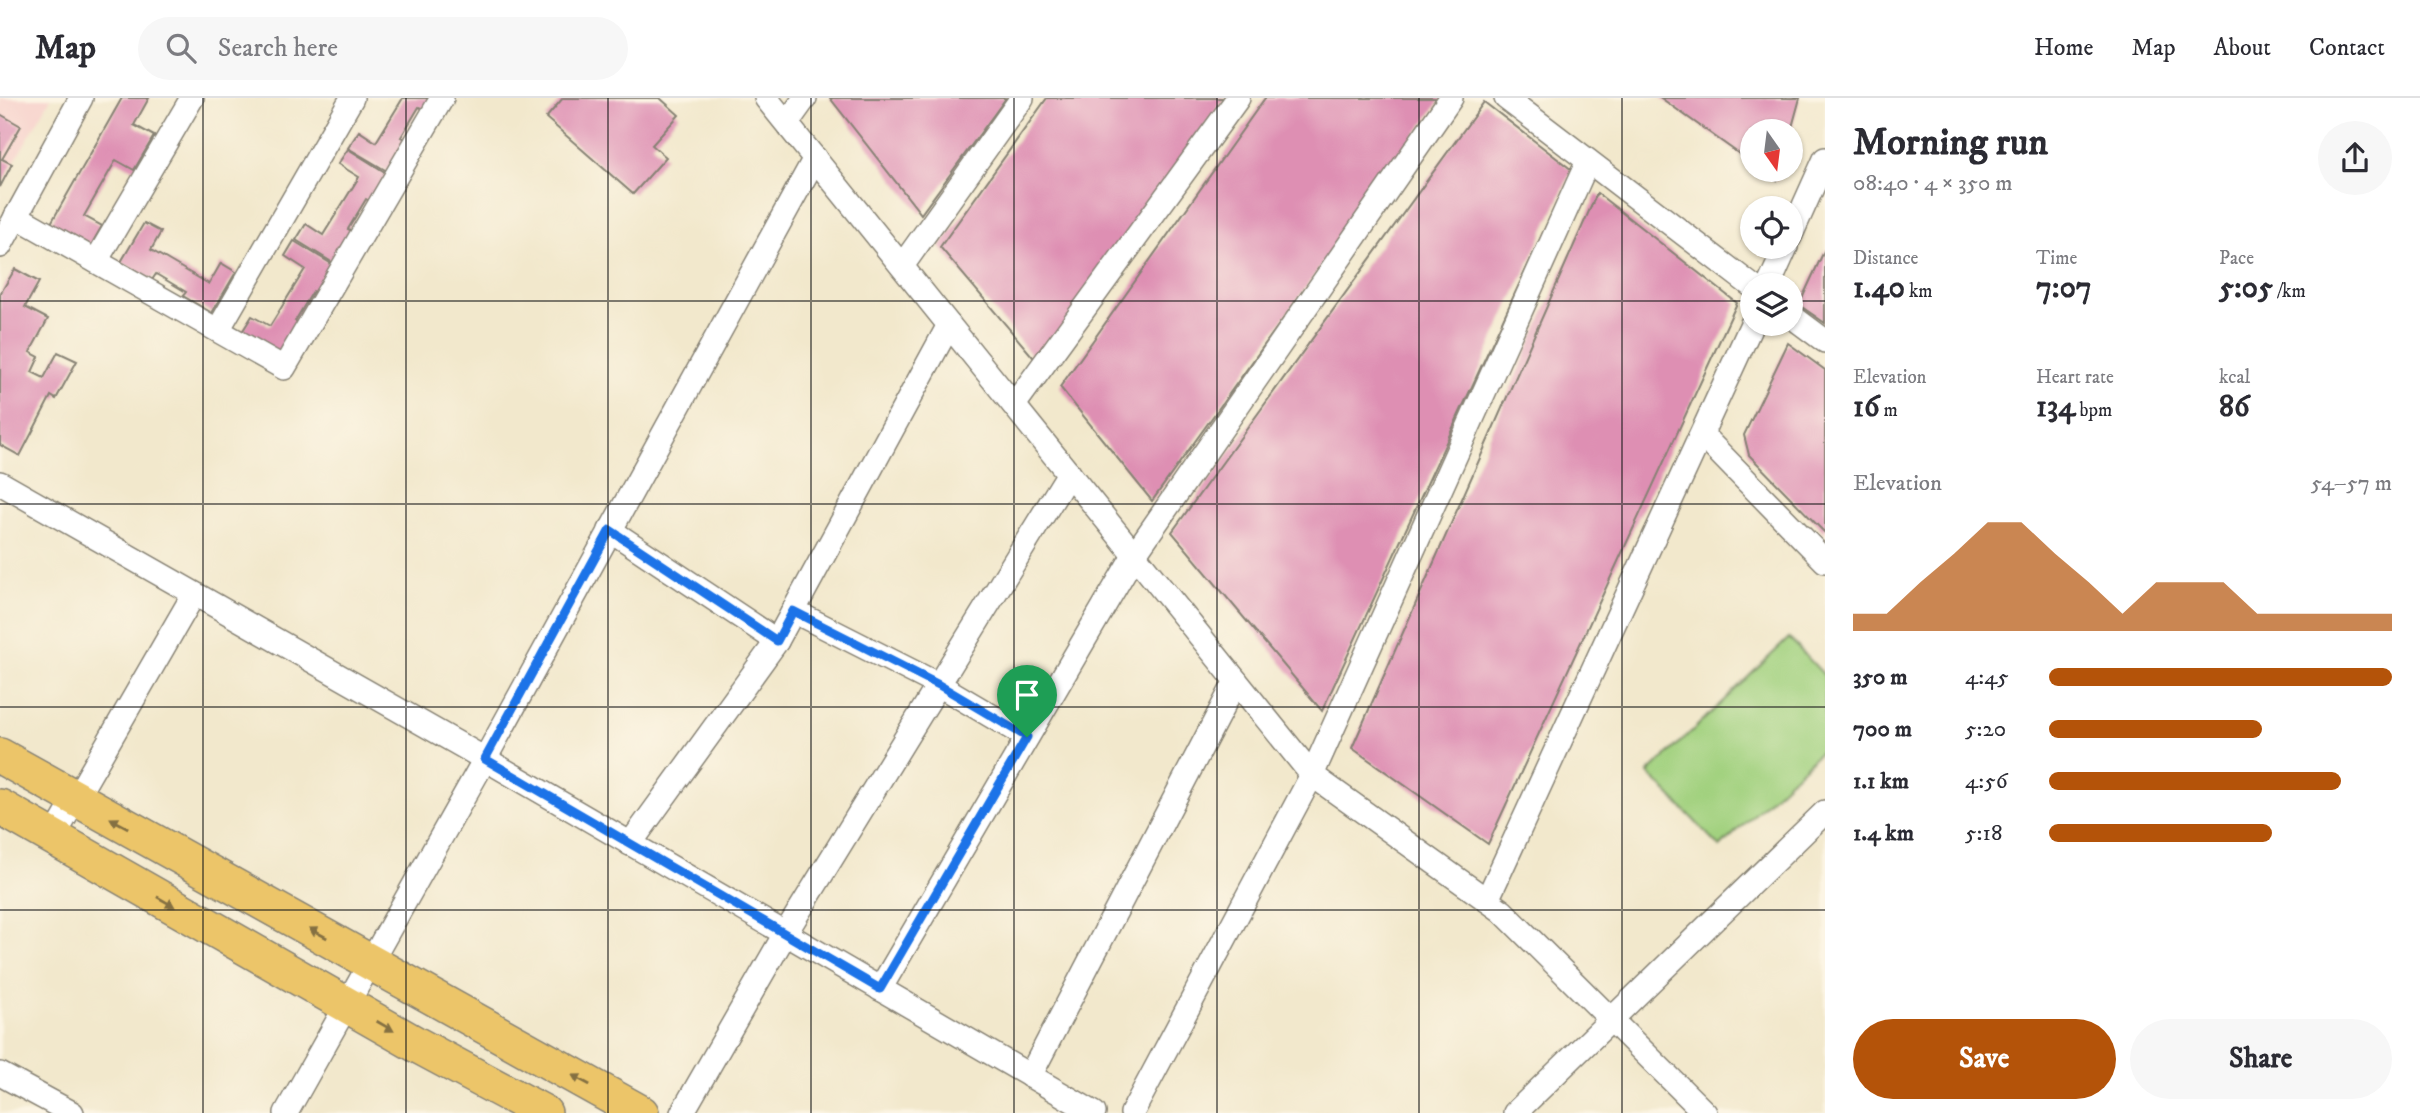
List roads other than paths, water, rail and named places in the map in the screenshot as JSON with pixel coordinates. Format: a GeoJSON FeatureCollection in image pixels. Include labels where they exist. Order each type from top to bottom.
{"type":"FeatureCollection","features":[{"type":"Feature","properties":{"kind":"main road"},"geometry":{"type":"LineString","coordinates":[[0,756],[641,1113]]}},
{"type":"Feature","properties":{"kind":"main road"},"geometry":{"type":"LineString","coordinates":[[0,807],[544,1113]]}},
{"type":"Feature","properties":{"kind":"street"},"geometry":{"type":"LineString","coordinates":[[0,246],[81,98]]}},
{"type":"Feature","properties":{"kind":"street"},"geometry":{"type":"LineString","coordinates":[[96,261],[192,98]]}},
{"type":"Feature","properties":{"kind":"street"},"geometry":{"type":"LineString","coordinates":[[218,330],[352,98]]}},
{"type":"Feature","properties":{"kind":"street"},"geometry":{"type":"LineString","coordinates":[[16,216],[284,368],[442,98]]}},
{"type":"Feature","properties":{"kind":"street"},"geometry":{"type":"LineString","coordinates":[[766,98],[1312,775],[1502,911],[1705,1113]]}},
{"type":"Feature","properties":{"kind":"street"},"geometry":{"type":"LineString","coordinates":[[787,124],[805,98]]}},
{"type":"Feature","properties":{"kind":"street"},"geometry":{"type":"LineString","coordinates":[[902,266],[1022,98]]}},
{"type":"Feature","properties":{"kind":"street"},"geometry":{"type":"LineString","coordinates":[[1014,405],[1238,98]]}},
{"type":"Feature","properties":{"kind":"street"},"geometry":{"type":"LineString","coordinates":[[880,989],[1134,555],[1451,98]]}},
{"type":"Feature","properties":{"kind":"street"},"geometry":{"type":"LineString","coordinates":[[1506,98],[1740,277]]}},
{"type":"Feature","properties":{"kind":"street"},"geometry":{"type":"LineString","coordinates":[[286,1113],[485,759],[815,158]]}},
{"type":"Feature","properties":{"kind":"street"},"geometry":{"type":"LineString","coordinates":[[1803,208],[1825,159]]}},
{"type":"Feature","properties":{"kind":"street"},"geometry":{"type":"LineString","coordinates":[[1132,1113],[1312,775],[1588,161]]}},
{"type":"Feature","properties":{"kind":"street"},"geometry":{"type":"LineString","coordinates":[[630,844],[777,641],[949,325]]}},
{"type":"Feature","properties":{"kind":"street"},"geometry":{"type":"LineString","coordinates":[[1803,325],[1825,341]]}},
{"type":"Feature","properties":{"kind":"street"},"geometry":{"type":"LineString","coordinates":[[1487,900],[1747,336]]}},
{"type":"Feature","properties":{"kind":"street"},"geometry":{"type":"LineString","coordinates":[[1702,435],[1825,561]]}},
{"type":"Feature","properties":{"kind":"street"},"geometry":{"type":"LineString","coordinates":[[682,1113],[785,934],[1069,473]]}},
{"type":"Feature","properties":{"kind":"street"},"geometry":{"type":"LineString","coordinates":[[0,483],[485,759],[1094,1113]]}},
{"type":"Feature","properties":{"kind":"street"},"geometry":{"type":"LineString","coordinates":[[610,530],[777,641]]}},
{"type":"Feature","properties":{"kind":"street"},"geometry":{"type":"LineString","coordinates":[[53,838],[194,594]]}},
{"type":"Feature","properties":{"kind":"street"},"geometry":{"type":"LineString","coordinates":[[793,611],[939,685],[1027,737]]}},
{"type":"Feature","properties":{"kind":"street"},"geometry":{"type":"LineString","coordinates":[[1030,1076],[1236,681]]}},
{"type":"Feature","properties":{"kind":"street"},"geometry":{"type":"LineString","coordinates":[[1515,1113],[1825,812]]}},
{"type":"Feature","properties":{"kind":"street"},"geometry":{"type":"LineString","coordinates":[[0,1074],[72,1113]]}}]}
